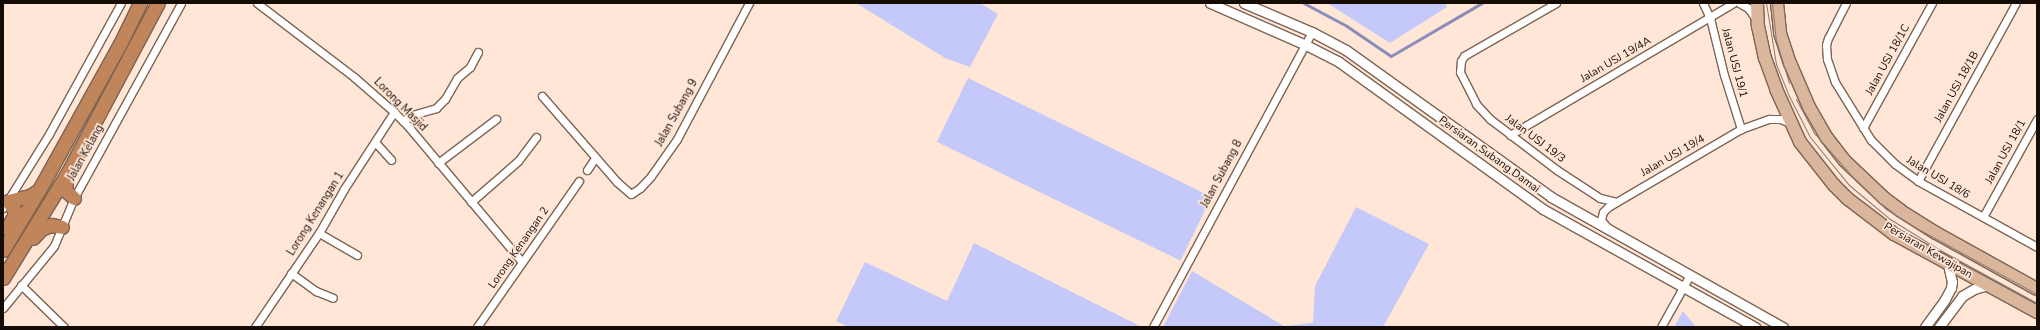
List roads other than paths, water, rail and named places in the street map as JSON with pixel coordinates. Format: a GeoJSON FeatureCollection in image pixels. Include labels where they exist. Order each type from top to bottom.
{"type":"FeatureCollection","features":[{"type":"Feature","properties":{"kind":"highway"},"geometry":{"type":"LineString","coordinates":[[3,250],[39,190],[120,44],[140,3]]}},
{"type":"Feature","properties":{"kind":"highway"},"geometry":{"type":"LineString","coordinates":[[3,278],[20,253],[68,172],[158,3]]}},
{"type":"Feature","properties":{"kind":"highway"},"geometry":{"type":"LineString","coordinates":[[68,172],[65,190],[74,198]]}},
{"type":"Feature","properties":{"kind":"highway"},"geometry":{"type":"LineString","coordinates":[[5,204],[30,196],[39,190]]}},
{"type":"Feature","properties":{"kind":"highway"},"geometry":{"type":"LineString","coordinates":[[3,235],[14,216],[15,211],[5,204]]}},
{"type":"Feature","properties":{"kind":"highway"},"geometry":{"type":"LineString","coordinates":[[20,253],[41,228],[50,226],[62,227]]}},
{"type":"Feature","properties":{"kind":"main road","name":"Persiaran Kewajipan"},"geometry":{"type":"LineString","coordinates":[[1756,3],[1758,26],[1765,58],[1791,123],[1809,156],[1848,199],[1894,234],[2037,312]]}},
{"type":"Feature","properties":{"kind":"main road","name":"Persiaran Kewajipan"},"geometry":{"type":"LineString","coordinates":[[1777,3],[1780,33],[1790,63],[1809,107],[1836,149],[1884,198],[1919,223],[2037,289]]}},
{"type":"Feature","properties":{"kind":"street"},"geometry":{"type":"LineString","coordinates":[[5,204],[50,134],[121,3]]}},
{"type":"Feature","properties":{"kind":"street","name":"Jalan Kelang"},"geometry":{"type":"LineString","coordinates":[[3,308],[50,251],[74,198],[181,3]]}},
{"type":"Feature","properties":{"kind":"street","name":"Lorong Masjid"},"geometry":{"type":"LineString","coordinates":[[257,3],[354,77],[394,112],[522,262]]}},
{"type":"Feature","properties":{"kind":"street","name":"Jalan Subang 9"},"geometry":{"type":"LineString","coordinates":[[542,96],[616,182],[631,194],[640,188],[651,176],[680,133],[749,3]]}},
{"type":"Feature","properties":{"kind":"street","name":"Persiaran Subang Damai"},"geometry":{"type":"LineString","coordinates":[[1210,3],[1306,44],[1339,62],[1543,209],[1755,327]]}},
{"type":"Feature","properties":{"kind":"street","name":"Persiaran Subang Damai"},"geometry":{"type":"LineString","coordinates":[[1244,3],[1312,32],[1346,50],[1551,197],[1783,327]]}},
{"type":"Feature","properties":{"kind":"street","name":"Jalan USJ 19/3"},"geometry":{"type":"LineString","coordinates":[[1556,3],[1464,56],[1461,61],[1460,72],[1476,104],[1490,120],[1557,170],[1600,198],[1617,202]]}},
{"type":"Feature","properties":{"kind":"street","name":"Jalan USJ 19/1"},"geometry":{"type":"LineString","coordinates":[[1703,3],[1710,18],[1724,75],[1741,129]]}},
{"type":"Feature","properties":{"kind":"street","name":"Jalan USJ 19/4A"},"geometry":{"type":"LineString","coordinates":[[1510,135],[1733,3]]}},
{"type":"Feature","properties":{"kind":"street"},"geometry":{"type":"LineString","coordinates":[[1739,3],[1748,8],[1755,16],[1758,26]]}},
{"type":"Feature","properties":{"kind":"street","name":"Jalan USJ 18/6"},"geometry":{"type":"LineString","coordinates":[[1846,3],[1828,38],[1826,52],[1831,73],[1863,128],[1886,156],[1918,181],[2037,247]]}},
{"type":"Feature","properties":{"kind":"street","name":"Jalan USJ 18/1C"},"geometry":{"type":"LineString","coordinates":[[1863,128],[1932,3]]}},
{"type":"Feature","properties":{"kind":"street","name":"Jalan USJ 18/1B"},"geometry":{"type":"LineString","coordinates":[[1918,181],[2016,3]]}},
{"type":"Feature","properties":{"kind":"street","name":"Jalan Subang 8"},"geometry":{"type":"LineString","coordinates":[[1153,327],[1312,32]]}},
{"type":"Feature","properties":{"kind":"street"},"geometry":{"type":"LineString","coordinates":[[403,121],[412,115],[436,108],[444,99],[457,78],[470,67],[478,52]]}},
{"type":"Feature","properties":{"kind":"street","name":"Lorong Kenangan 1"},"geometry":{"type":"LineString","coordinates":[[255,327],[319,233],[344,189],[394,112]]}},
{"type":"Feature","properties":{"kind":"street"},"geometry":{"type":"LineString","coordinates":[[438,163],[496,119]]}},
{"type":"Feature","properties":{"kind":"street","name":"Jalan USJ 19/4"},"geometry":{"type":"LineString","coordinates":[[1611,231],[1602,223],[1603,212],[1608,207],[1741,129],[1769,119],[1780,119],[1791,123]]}},
{"type":"Feature","properties":{"kind":"street","name":"Jalan USJ 18/1"},"geometry":{"type":"LineString","coordinates":[[1983,217],[2037,119]]}},
{"type":"Feature","properties":{"kind":"street"},"geometry":{"type":"LineString","coordinates":[[471,202],[518,161],[536,137]]}},
{"type":"Feature","properties":{"kind":"street"},"geometry":{"type":"LineString","coordinates":[[375,142],[392,160]]}},
{"type":"Feature","properties":{"kind":"street"},"geometry":{"type":"LineString","coordinates":[[586,170],[595,158]]}},
{"type":"Feature","properties":{"kind":"street","name":"Lorong Kenangan 2"},"geometry":{"type":"LineString","coordinates":[[477,327],[579,181]]}},
{"type":"Feature","properties":{"kind":"street"},"geometry":{"type":"LineString","coordinates":[[319,233],[357,255]]}},
{"type":"Feature","properties":{"kind":"street"},"geometry":{"type":"LineString","coordinates":[[1925,327],[1944,301],[1951,288],[1952,282],[1948,264]]}},
{"type":"Feature","properties":{"kind":"street"},"geometry":{"type":"LineString","coordinates":[[291,273],[316,291],[333,298]]}},
{"type":"Feature","properties":{"kind":"street"},"geometry":{"type":"LineString","coordinates":[[1661,327],[1690,275]]}},
{"type":"Feature","properties":{"kind":"street"},"geometry":{"type":"LineString","coordinates":[[21,285],[64,327]]}},
{"type":"Feature","properties":{"kind":"street"},"geometry":{"type":"LineString","coordinates":[[1939,327],[1962,296],[1974,289],[1988,285]]}},
{"type":"Feature","properties":{"kind":"waterway"},"geometry":{"type":"LineString","coordinates":[[1304,3],[1347,26],[1391,56],[1482,3]]}},
{"type":"Feature","properties":{"kind":"tram line"},"geometry":{"type":"LineString","coordinates":[[1766,3],[1776,64],[1788,94],[1810,137],[1849,185],[1890,219],[1940,250],[2037,303]]}},
{"type":"Feature","properties":{"kind":"tram line"},"geometry":{"type":"LineString","coordinates":[[1772,3],[1776,40],[1789,83]]}},
{"type":"Feature","properties":{"kind":"tram line"},"geometry":{"type":"LineString","coordinates":[[1796,99],[1815,134],[1850,174],[1886,209],[1920,230],[2037,294]]}}]}
